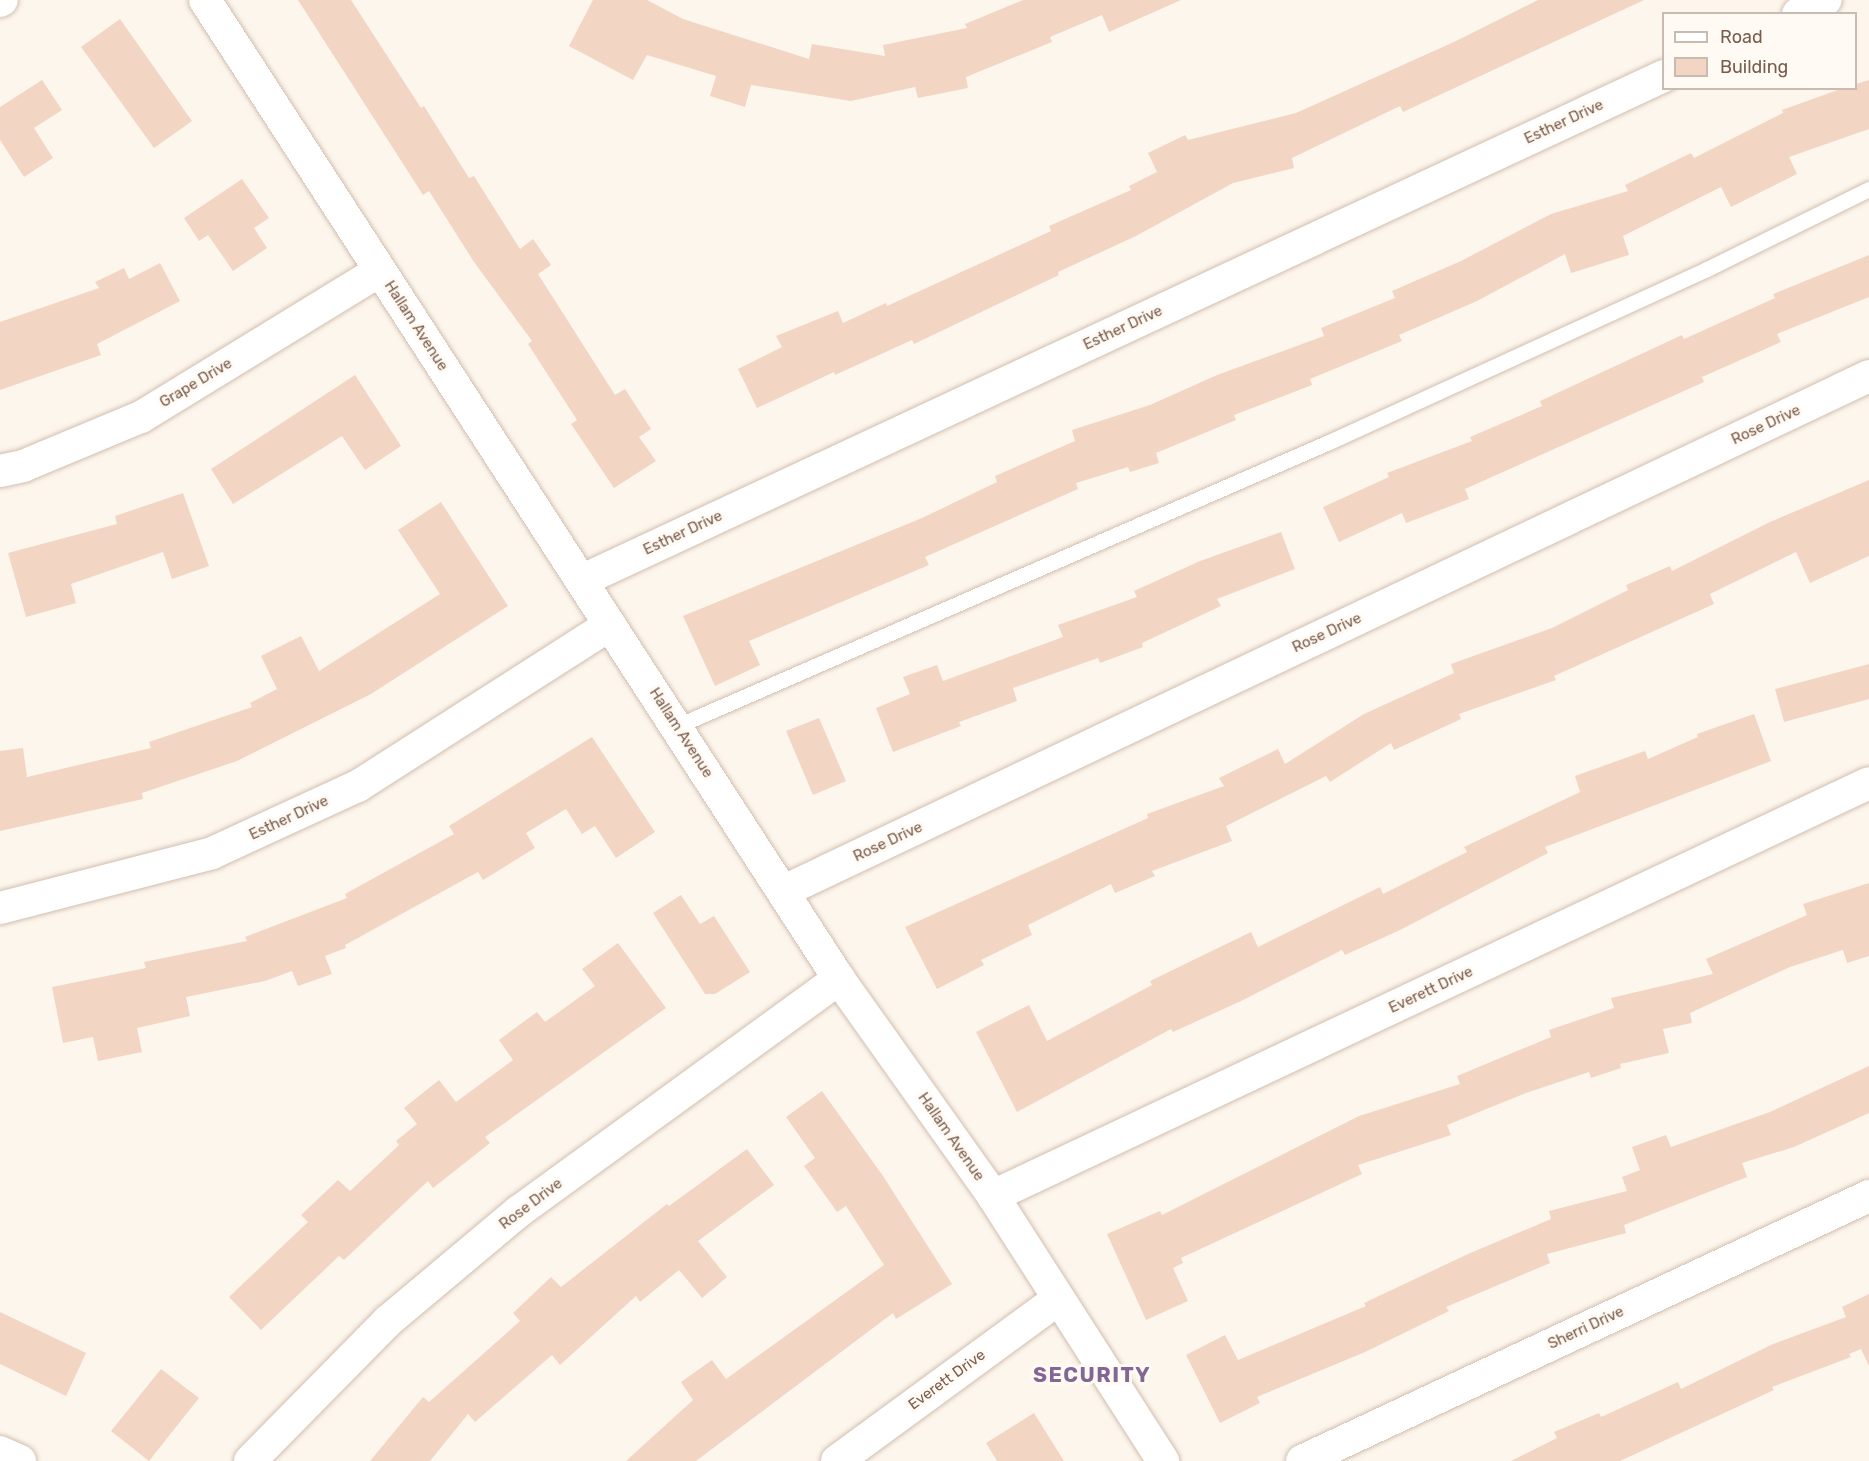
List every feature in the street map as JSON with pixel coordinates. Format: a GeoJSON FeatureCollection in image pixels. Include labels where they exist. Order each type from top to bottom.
{"type":"FeatureCollection","features":[{"type":"Feature","properties":{"kind":"street","name":"Hallam Avenue"},"geometry":{"type":"LineString","coordinates":[[206,0],[379,271],[583,580],[839,979],[993,1196],[1057,1300],[1163,1461]]}},
{"type":"Feature","properties":{"kind":"street"},"geometry":{"type":"LineString","coordinates":[[1801,12],[1827,0]]}},
{"type":"Feature","properties":{"kind":"street","name":"Esther Drive"},"geometry":{"type":"LineString","coordinates":[[583,580],[1662,77]]}},
{"type":"Feature","properties":{"kind":"street","name":"Grape Drive"},"geometry":{"type":"LineString","coordinates":[[0,471],[23,466],[141,417],[379,271]]}},
{"type":"Feature","properties":{"kind":"street","name":"Rose Drive"},"geometry":{"type":"LineString","coordinates":[[784,891],[1869,376]]}},
{"type":"Feature","properties":{"kind":"street","name":"Esther Drive"},"geometry":{"type":"LineString","coordinates":[[0,908],[213,853],[338,795],[610,625]]}},
{"type":"Feature","properties":{"kind":"street","name":"Everett Drive"},"geometry":{"type":"LineString","coordinates":[[993,1196],[1869,783]]}},
{"type":"Feature","properties":{"kind":"street","name":"Rose Drive"},"geometry":{"type":"LineString","coordinates":[[250,1461],[388,1321],[518,1212],[839,979]]}},
{"type":"Feature","properties":{"kind":"street","name":"Sherri Drive"},"geometry":{"type":"LineString","coordinates":[[1302,1461],[1869,1196]]}},
{"type":"Feature","properties":{"kind":"street","name":"Everett Drive"},"geometry":{"type":"LineString","coordinates":[[837,1461],[1057,1300]]}},
{"type":"Feature","properties":{"kind":"street"},"geometry":{"type":"LineString","coordinates":[[0,1452],[20,1461]]}},
{"type":"Feature","properties":{"kind":"lane"},"geometry":{"type":"LineString","coordinates":[[677,726],[1329,442],[1707,269],[1869,189]]}},
{"type":"Feature","properties":{"kind":"building"},"geometry":{"type":"Polygon","coordinates":[[[298,0],[351,0],[421,108],[424,106],[469,178],[474,176],[520,249],[533,239],[551,265],[538,274],[615,395],[625,389],[651,429],[639,437],[656,461],[614,488],[571,424],[577,420],[528,344],[532,341],[474,262],[429,191],[423,195],[298,0]]]}},
{"type":"Feature","properties":{"kind":"building"},"geometry":{"type":"Polygon","coordinates":[[[593,0],[647,0],[683,19],[809,59],[812,44],[885,56],[883,45],[967,28],[965,24],[1023,0],[1181,0],[1109,32],[1102,15],[1050,37],[1052,42],[966,77],[968,88],[918,98],[915,87],[851,101],[751,85],[745,107],[710,96],[716,76],[647,55],[633,80],[569,46],[593,0]]]}},
{"type":"Feature","properties":{"kind":"building"},"geometry":{"type":"Polygon","coordinates":[[[1538,0],[1644,0],[1403,112],[1400,106],[1292,158],[1294,168],[1233,183],[1136,236],[1058,272],[1059,275],[914,344],[912,340],[835,375],[834,372],[757,408],[738,369],[782,347],[776,336],[838,311],[843,323],[886,303],[887,306],[1051,231],[1049,226],[1131,190],[1129,186],[1157,172],[1148,153],[1185,135],[1188,140],[1296,113],[1456,41],[1538,0]]]}},
{"type":"Feature","properties":{"kind":"building"},"geometry":{"type":"Polygon","coordinates":[[[120,19],[192,121],[154,148],[81,47],[120,19]]]}},
{"type":"Feature","properties":{"kind":"building"},"geometry":{"type":"Polygon","coordinates":[[[42,80],[62,110],[34,128],[53,158],[24,177],[0,140],[0,107],[42,80]]]}},
{"type":"Feature","properties":{"kind":"building"},"geometry":{"type":"Polygon","coordinates":[[[1869,80],[1869,129],[1789,157],[1797,174],[1731,207],[1721,187],[1623,236],[1629,255],[1571,273],[1565,254],[1477,301],[1399,335],[1402,341],[1310,379],[1312,385],[1234,415],[1236,420],[1156,453],[1159,463],[1130,472],[1128,467],[1076,483],[1078,489],[925,557],[929,565],[749,641],[760,665],[715,686],[683,616],[922,518],[997,482],[995,476],[1075,441],[1072,430],[1150,405],[1217,375],[1324,336],[1321,328],[1395,298],[1392,291],[1461,261],[1551,214],[1628,191],[1625,185],[1691,153],[1694,158],[1783,113],[1782,110],[1837,90],[1857,90],[1857,84],[1869,80]]]}},
{"type":"Feature","properties":{"kind":"building"},"geometry":{"type":"Polygon","coordinates":[[[242,179],[269,218],[254,228],[267,248],[233,271],[208,235],[199,241],[184,218],[242,179]]]}},
{"type":"Feature","properties":{"kind":"building"},"geometry":{"type":"Polygon","coordinates":[[[1869,255],[1869,297],[1777,334],[1781,342],[1702,377],[1704,382],[1465,489],[1469,499],[1406,523],[1402,513],[1339,542],[1323,507],[1389,477],[1387,473],[1472,441],[1470,437],[1542,406],[1540,401],[1682,335],[1684,339],[1775,298],[1773,294],[1869,255]]]}},
{"type":"Feature","properties":{"kind":"building"},"geometry":{"type":"Polygon","coordinates":[[[160,263],[180,301],[97,344],[101,355],[0,390],[0,322],[99,288],[95,282],[124,268],[129,279],[160,263]]]}},
{"type":"Feature","properties":{"kind":"building"},"geometry":{"type":"Polygon","coordinates":[[[355,375],[401,446],[365,470],[342,436],[233,504],[211,469],[355,375]]]}},
{"type":"Feature","properties":{"kind":"building"},"geometry":{"type":"Polygon","coordinates":[[[1869,480],[1869,556],[1810,583],[1796,552],[1710,594],[1714,604],[1554,676],[1556,680],[1459,714],[1461,719],[1394,750],[1391,743],[1330,782],[1326,776],[1226,826],[1232,841],[1152,871],[1155,876],[1115,893],[1111,884],[1028,925],[1032,935],[981,960],[984,965],[937,989],[905,927],[1148,818],[1147,814],[1224,786],[1219,778],[1278,749],[1285,764],[1364,714],[1454,673],[1451,664],[1552,628],[1628,590],[1626,585],[1670,566],[1672,571],[1770,522],[1869,480]]]}},
{"type":"Feature","properties":{"kind":"building"},"geometry":{"type":"Polygon","coordinates":[[[183,493],[209,566],[172,579],[163,552],[71,584],[76,603],[26,617],[8,553],[117,524],[115,516],[183,493]]]}},
{"type":"Feature","properties":{"kind":"building"},"geometry":{"type":"Polygon","coordinates":[[[441,502],[508,606],[371,694],[237,761],[142,793],[143,799],[0,831],[0,751],[23,748],[27,777],[151,748],[149,742],[252,707],[250,703],[277,689],[261,656],[301,636],[319,671],[440,594],[398,530],[441,502]]]}},
{"type":"Feature","properties":{"kind":"building"},"geometry":{"type":"Polygon","coordinates":[[[1281,532],[1295,569],[1217,599],[1221,606],[1142,643],[1143,647],[1100,663],[1098,658],[1013,688],[1017,701],[959,722],[961,726],[893,752],[876,708],[910,694],[903,677],[937,665],[943,681],[1063,637],[1058,625],[1137,597],[1134,591],[1200,561],[1281,532]]]}},
{"type":"Feature","properties":{"kind":"building"},"geometry":{"type":"Polygon","coordinates":[[[1869,664],[1869,699],[1784,722],[1775,689],[1869,664]]]}},
{"type":"Feature","properties":{"kind":"building"},"geometry":{"type":"Polygon","coordinates":[[[1754,714],[1771,761],[1545,847],[1548,853],[1400,930],[1345,955],[1342,950],[1241,1001],[1173,1032],[1171,1029],[1017,1112],[976,1032],[1029,1005],[1047,1041],[1152,985],[1150,981],[1251,932],[1258,947],[1380,887],[1383,894],[1467,852],[1464,847],[1580,792],[1575,776],[1645,751],[1648,759],[1698,737],[1697,734],[1754,714]]]}},
{"type":"Feature","properties":{"kind":"building"},"geometry":{"type":"Polygon","coordinates":[[[819,718],[846,781],[813,795],[786,731],[819,718]]]}},
{"type":"Feature","properties":{"kind":"building"},"geometry":{"type":"Polygon","coordinates":[[[592,737],[655,832],[616,858],[595,826],[582,834],[566,809],[526,833],[535,848],[483,880],[478,872],[345,945],[346,948],[325,956],[332,974],[298,986],[292,971],[265,981],[186,997],[190,1016],[137,1028],[142,1052],[98,1061],[93,1037],[63,1043],[52,987],[146,968],[144,962],[247,941],[245,937],[347,898],[345,894],[454,834],[449,826],[592,737]]]}},
{"type":"Feature","properties":{"kind":"building"},"geometry":{"type":"Polygon","coordinates":[[[1869,883],[1869,956],[1847,963],[1843,950],[1790,967],[1690,1013],[1692,1023],[1663,1029],[1669,1053],[1620,1064],[1621,1068],[1591,1078],[1589,1072],[1526,1093],[1447,1125],[1451,1135],[1358,1165],[1362,1174],[1181,1258],[1183,1263],[1173,1268],[1188,1301],[1146,1320],[1107,1234],[1160,1211],[1162,1215],[1359,1116],[1460,1084],[1457,1076],[1551,1037],[1549,1030],[1614,1008],[1611,998],[1713,974],[1706,959],[1807,915],[1803,904],[1869,883]]]}},
{"type":"Feature","properties":{"kind":"building"},"geometry":{"type":"Polygon","coordinates":[[[681,895],[700,924],[714,916],[750,972],[715,994],[705,994],[653,913],[681,895]]]}},
{"type":"Feature","properties":{"kind":"building"},"geometry":{"type":"Polygon","coordinates":[[[618,943],[666,1008],[485,1137],[490,1143],[433,1188],[428,1181],[344,1260],[339,1256],[261,1330],[229,1297],[308,1222],[301,1215],[338,1180],[350,1191],[399,1145],[396,1141],[417,1124],[404,1108],[439,1080],[456,1102],[513,1060],[499,1040],[537,1012],[545,1022],[595,986],[582,969],[618,943]]]}},
{"type":"Feature","properties":{"kind":"building"},"geometry":{"type":"Polygon","coordinates":[[[1869,1066],[1869,1113],[1794,1147],[1742,1163],[1747,1177],[1624,1225],[1626,1233],[1547,1254],[1550,1263],[1446,1307],[1449,1311],[1365,1352],[1257,1397],[1260,1403],[1220,1423],[1186,1355],[1225,1335],[1238,1360],[1366,1306],[1364,1303],[1468,1254],[1551,1219],[1549,1211],[1627,1191],[1622,1177],[1640,1170],[1632,1147],[1666,1135],[1671,1147],[1770,1112],[1869,1066]]]}},
{"type":"Feature","properties":{"kind":"building"},"geometry":{"type":"Polygon","coordinates":[[[822,1091],[883,1176],[952,1284],[896,1319],[893,1313],[696,1461],[626,1461],[693,1400],[681,1382],[712,1360],[726,1379],[884,1265],[846,1206],[837,1212],[804,1166],[815,1158],[786,1117],[822,1091]]]}},
{"type":"Feature","properties":{"kind":"building"},"geometry":{"type":"Polygon","coordinates":[[[747,1149],[774,1185],[698,1241],[727,1277],[702,1298],[679,1270],[640,1302],[636,1296],[560,1365],[552,1355],[475,1422],[468,1414],[430,1461],[370,1461],[423,1397],[429,1402],[520,1321],[513,1313],[551,1277],[561,1287],[667,1204],[669,1206],[747,1149]]]}},
{"type":"Feature","properties":{"kind":"building"},"geometry":{"type":"Polygon","coordinates":[[[1869,1294],[1869,1366],[1861,1349],[1849,1354],[1851,1357],[1772,1387],[1774,1390],[1620,1461],[1511,1461],[1557,1438],[1554,1432],[1599,1413],[1601,1417],[1678,1382],[1681,1389],[1773,1344],[1846,1317],[1842,1307],[1869,1294]]]}},
{"type":"Feature","properties":{"kind":"building"},"geometry":{"type":"Polygon","coordinates":[[[0,1312],[86,1353],[66,1396],[0,1364],[0,1312]]]}},
{"type":"Feature","properties":{"kind":"building"},"geometry":{"type":"Polygon","coordinates":[[[161,1369],[199,1398],[149,1461],[111,1431],[161,1369]]]}},
{"type":"Feature","properties":{"kind":"building"},"geometry":{"type":"Polygon","coordinates":[[[1034,1413],[1064,1461],[997,1461],[986,1443],[1034,1413]]]}},
{"type":"Feature","properties":{"kind":"district","name":"SECURITY"},"geometry":{"type":"Point","coordinates":[1092,1375]}}]}
